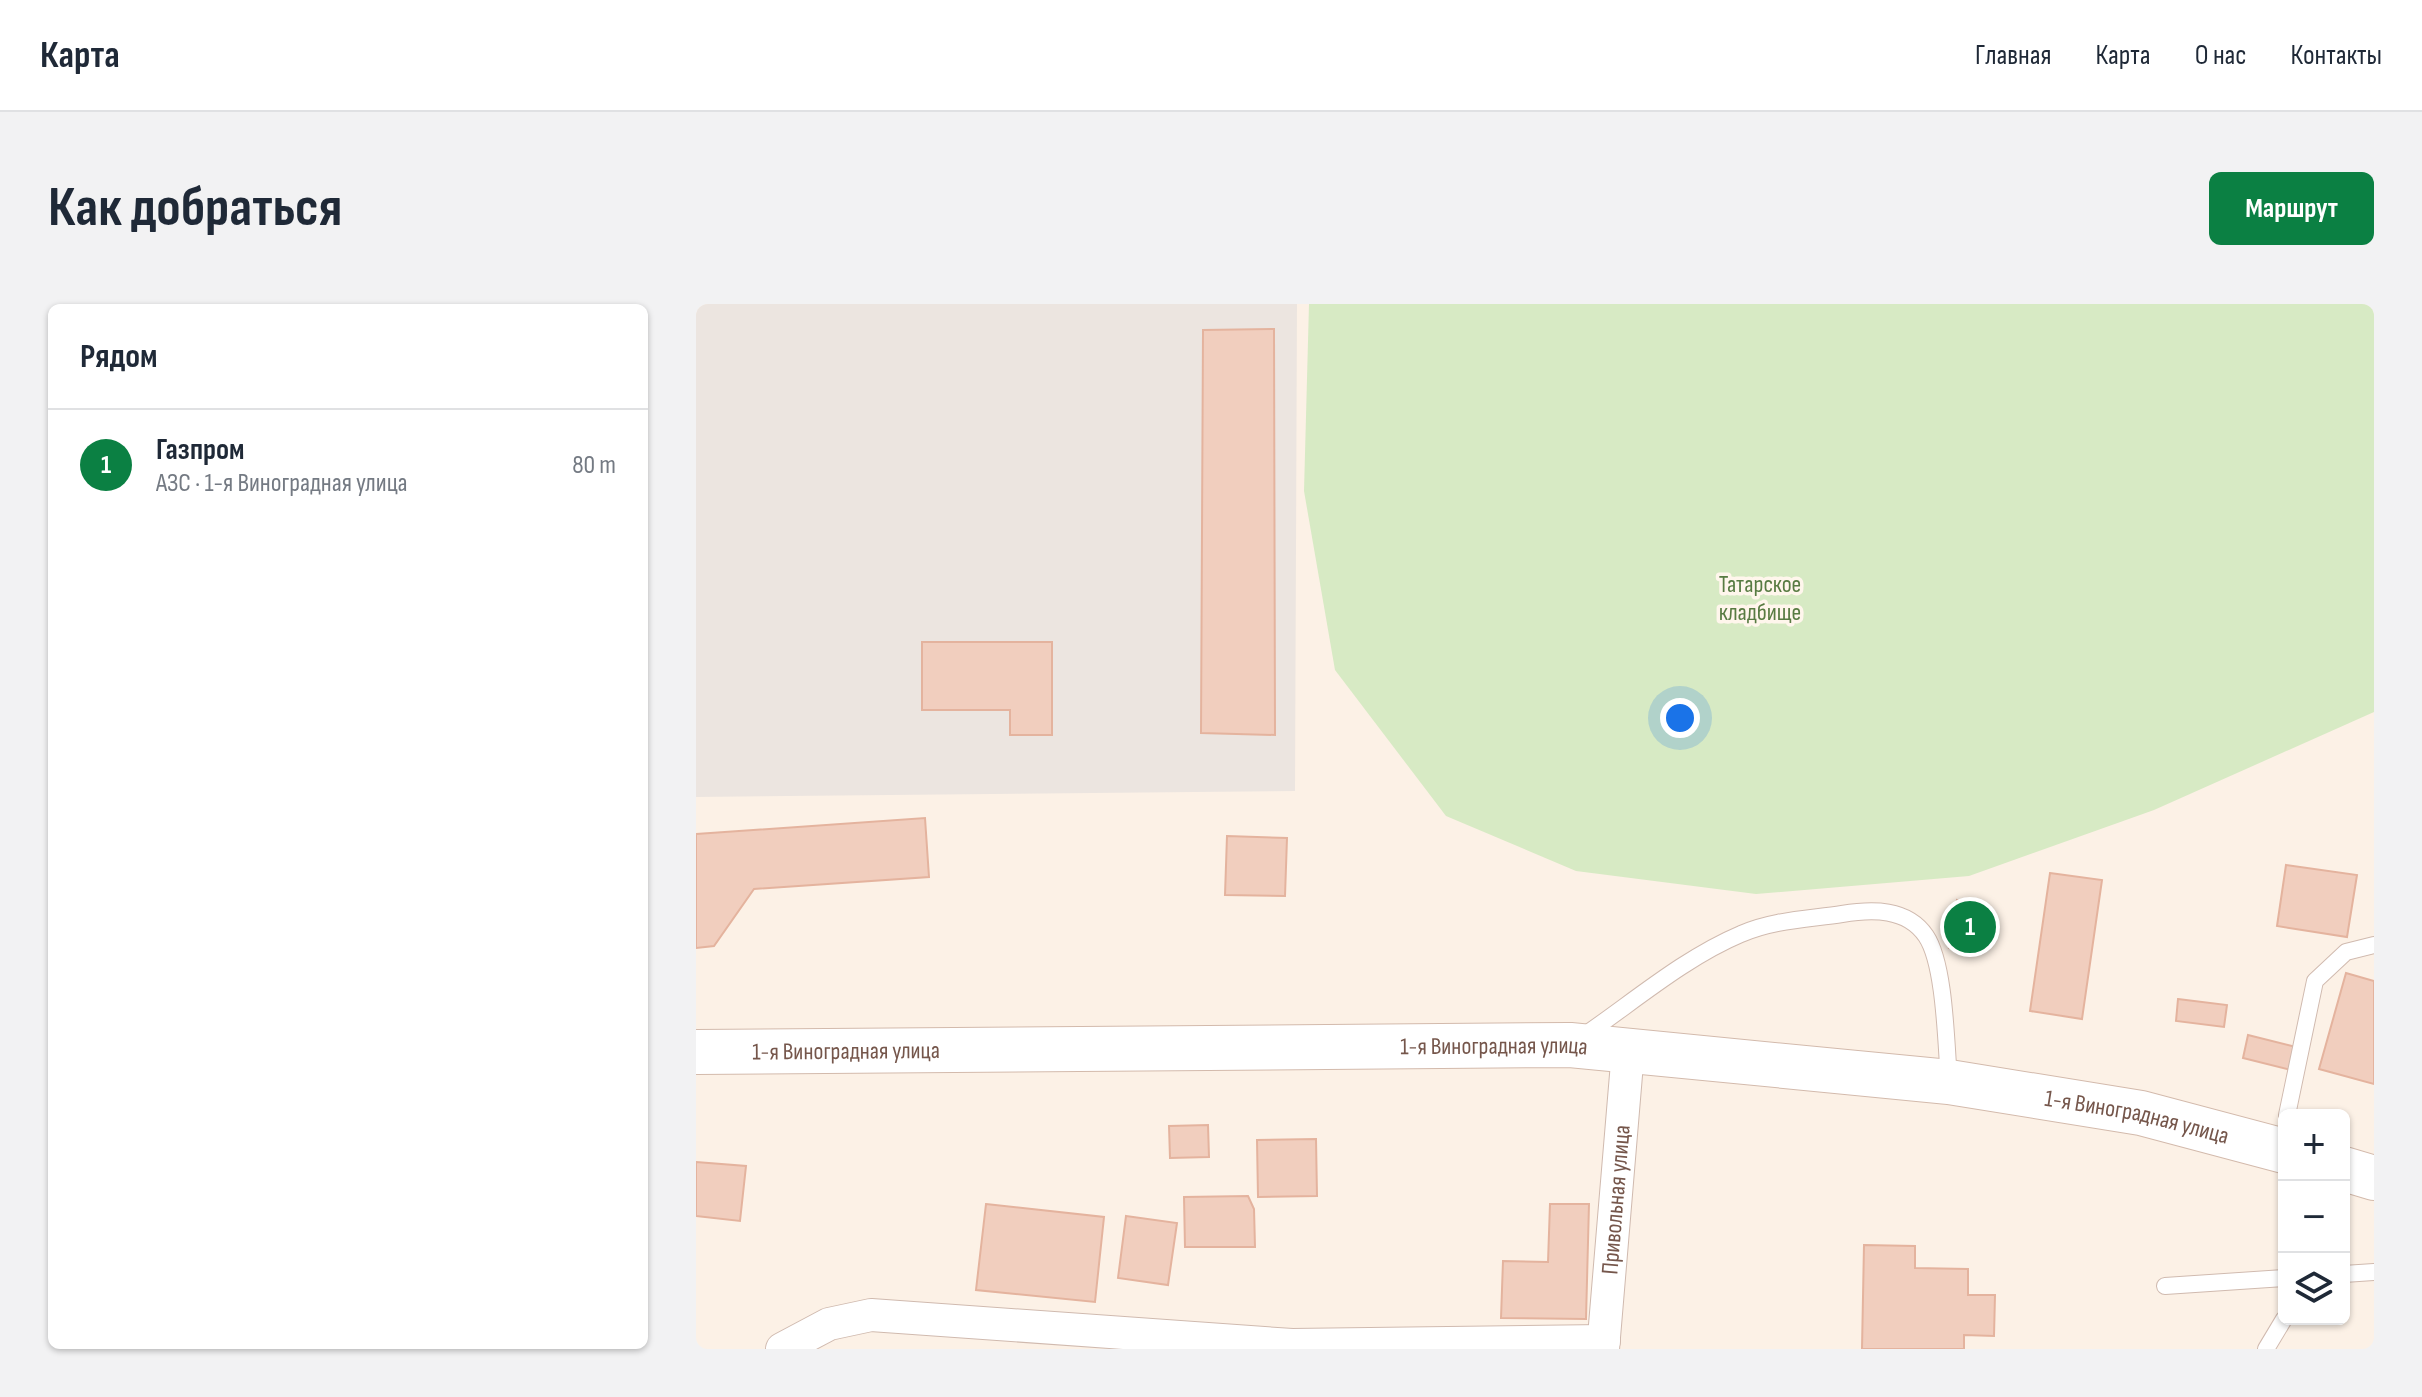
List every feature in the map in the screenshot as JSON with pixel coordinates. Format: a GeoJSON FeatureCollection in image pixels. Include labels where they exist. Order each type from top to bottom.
{"type":"FeatureCollection","features":[{"type":"Feature","properties":{"kind":"main road","name":"1-я Виноградная улица"},"geometry":{"type":"LineString","coordinates":[[696,1052],[1570,1045],[1949,1082],[2278,1135]]}},
{"type":"Feature","properties":{"kind":"main road"},"geometry":{"type":"LineString","coordinates":[[2350,1171],[2374,1178]]}},
{"type":"Feature","properties":{"kind":"street","name":"Привольная улица"},"geometry":{"type":"LineString","coordinates":[[1603,1345],[1628,1051]]}},
{"type":"Feature","properties":{"kind":"street"},"geometry":{"type":"LineString","coordinates":[[782,1349],[829,1324],[871,1315],[1289,1347],[1603,1345]]}},
{"type":"Feature","properties":{"kind":"lane"},"geometry":{"type":"LineString","coordinates":[[1570,1045],[1710,950],[1741,934],[1767,925],[1864,910],[1903,915],[1926,935],[1934,957],[1942,1000],[1949,1082]]}},
{"type":"Feature","properties":{"kind":"lane"},"geometry":{"type":"LineString","coordinates":[[2289,1109],[2315,981],[2346,952],[2374,945]]}},
{"type":"Feature","properties":{"kind":"lane"},"geometry":{"type":"LineString","coordinates":[[2350,1274],[2374,1272]]}},
{"type":"Feature","properties":{"kind":"lane"},"geometry":{"type":"LineString","coordinates":[[2165,1286],[2278,1278]]}},
{"type":"Feature","properties":{"kind":"lane"},"geometry":{"type":"LineString","coordinates":[[2266,1349],[2280,1325]]}},
{"type":"Feature","properties":{"kind":"shaded area"},"geometry":{"type":"Polygon","coordinates":[[[696,304],[1297,304],[1295,791],[696,797],[696,304]]]}},
{"type":"Feature","properties":{"kind":"green space","name":"Татарское кладбище"},"geometry":{"type":"Polygon","coordinates":[[[1309,304],[2374,304],[2374,712],[2154,810],[1969,876],[1756,894],[1576,871],[1446,816],[1335,670],[1304,491],[1309,304]]]}},
{"type":"Feature","properties":{"kind":"building"},"geometry":{"type":"Polygon","coordinates":[[[1274,329],[1275,735],[1201,733],[1203,330],[1274,329]]]}},
{"type":"Feature","properties":{"kind":"building"},"geometry":{"type":"Polygon","coordinates":[[[922,642],[1052,642],[1052,735],[1010,735],[1010,710],[922,710],[922,642]]]}},
{"type":"Feature","properties":{"kind":"building"},"geometry":{"type":"Polygon","coordinates":[[[925,818],[929,877],[754,889],[714,946],[696,948],[696,834],[925,818]]]}},
{"type":"Feature","properties":{"kind":"building"},"geometry":{"type":"Polygon","coordinates":[[[1227,836],[1287,838],[1285,896],[1225,895],[1227,836]]]}},
{"type":"Feature","properties":{"kind":"building"},"geometry":{"type":"Polygon","coordinates":[[[2286,865],[2357,875],[2347,937],[2277,926],[2286,865]]]}},
{"type":"Feature","properties":{"kind":"building"},"geometry":{"type":"Polygon","coordinates":[[[2050,873],[2102,880],[2082,1019],[2030,1011],[2050,873]]]}},
{"type":"Feature","properties":{"kind":"building"},"geometry":{"type":"Polygon","coordinates":[[[1957,900],[1990,906],[1982,953],[1949,948],[1957,900]]]}},
{"type":"Feature","properties":{"kind":"building"},"geometry":{"type":"Polygon","coordinates":[[[2346,973],[2374,981],[2374,1084],[2319,1069],[2346,973]]]}},
{"type":"Feature","properties":{"kind":"building"},"geometry":{"type":"Polygon","coordinates":[[[2178,999],[2227,1005],[2224,1027],[2176,1021],[2178,999]]]}},
{"type":"Feature","properties":{"kind":"building"},"geometry":{"type":"Polygon","coordinates":[[[2248,1035],[2296,1047],[2291,1070],[2243,1058],[2248,1035]]]}},
{"type":"Feature","properties":{"kind":"building"},"geometry":{"type":"Polygon","coordinates":[[[1208,1125],[1209,1157],[1170,1158],[1169,1126],[1208,1125]]]}},
{"type":"Feature","properties":{"kind":"building"},"geometry":{"type":"Polygon","coordinates":[[[1316,1139],[1317,1196],[1258,1197],[1257,1140],[1316,1139]]]}},
{"type":"Feature","properties":{"kind":"building"},"geometry":{"type":"Polygon","coordinates":[[[696,1162],[746,1166],[740,1221],[696,1216],[696,1162]]]}},
{"type":"Feature","properties":{"kind":"building"},"geometry":{"type":"Polygon","coordinates":[[[1248,1196],[1254,1209],[1255,1247],[1185,1247],[1184,1197],[1248,1196]]]}},
{"type":"Feature","properties":{"kind":"building"},"geometry":{"type":"Polygon","coordinates":[[[986,1204],[1104,1217],[1095,1302],[976,1290],[986,1204]]]}},
{"type":"Feature","properties":{"kind":"building"},"geometry":{"type":"Polygon","coordinates":[[[1550,1204],[1589,1204],[1586,1319],[1501,1318],[1503,1261],[1548,1262],[1550,1204]]]}},
{"type":"Feature","properties":{"kind":"building"},"geometry":{"type":"Polygon","coordinates":[[[1126,1216],[1177,1223],[1168,1285],[1118,1278],[1126,1216]]]}},
{"type":"Feature","properties":{"kind":"building"},"geometry":{"type":"Polygon","coordinates":[[[1864,1245],[1915,1246],[1915,1268],[1968,1269],[1968,1295],[1995,1295],[1994,1336],[1964,1335],[1964,1349],[1862,1349],[1864,1245]]]}},
{"type":"Feature","properties":{"kind":"place","name":"Газпром"},"geometry":{"type":"Point","coordinates":[1970,927]}}]}
